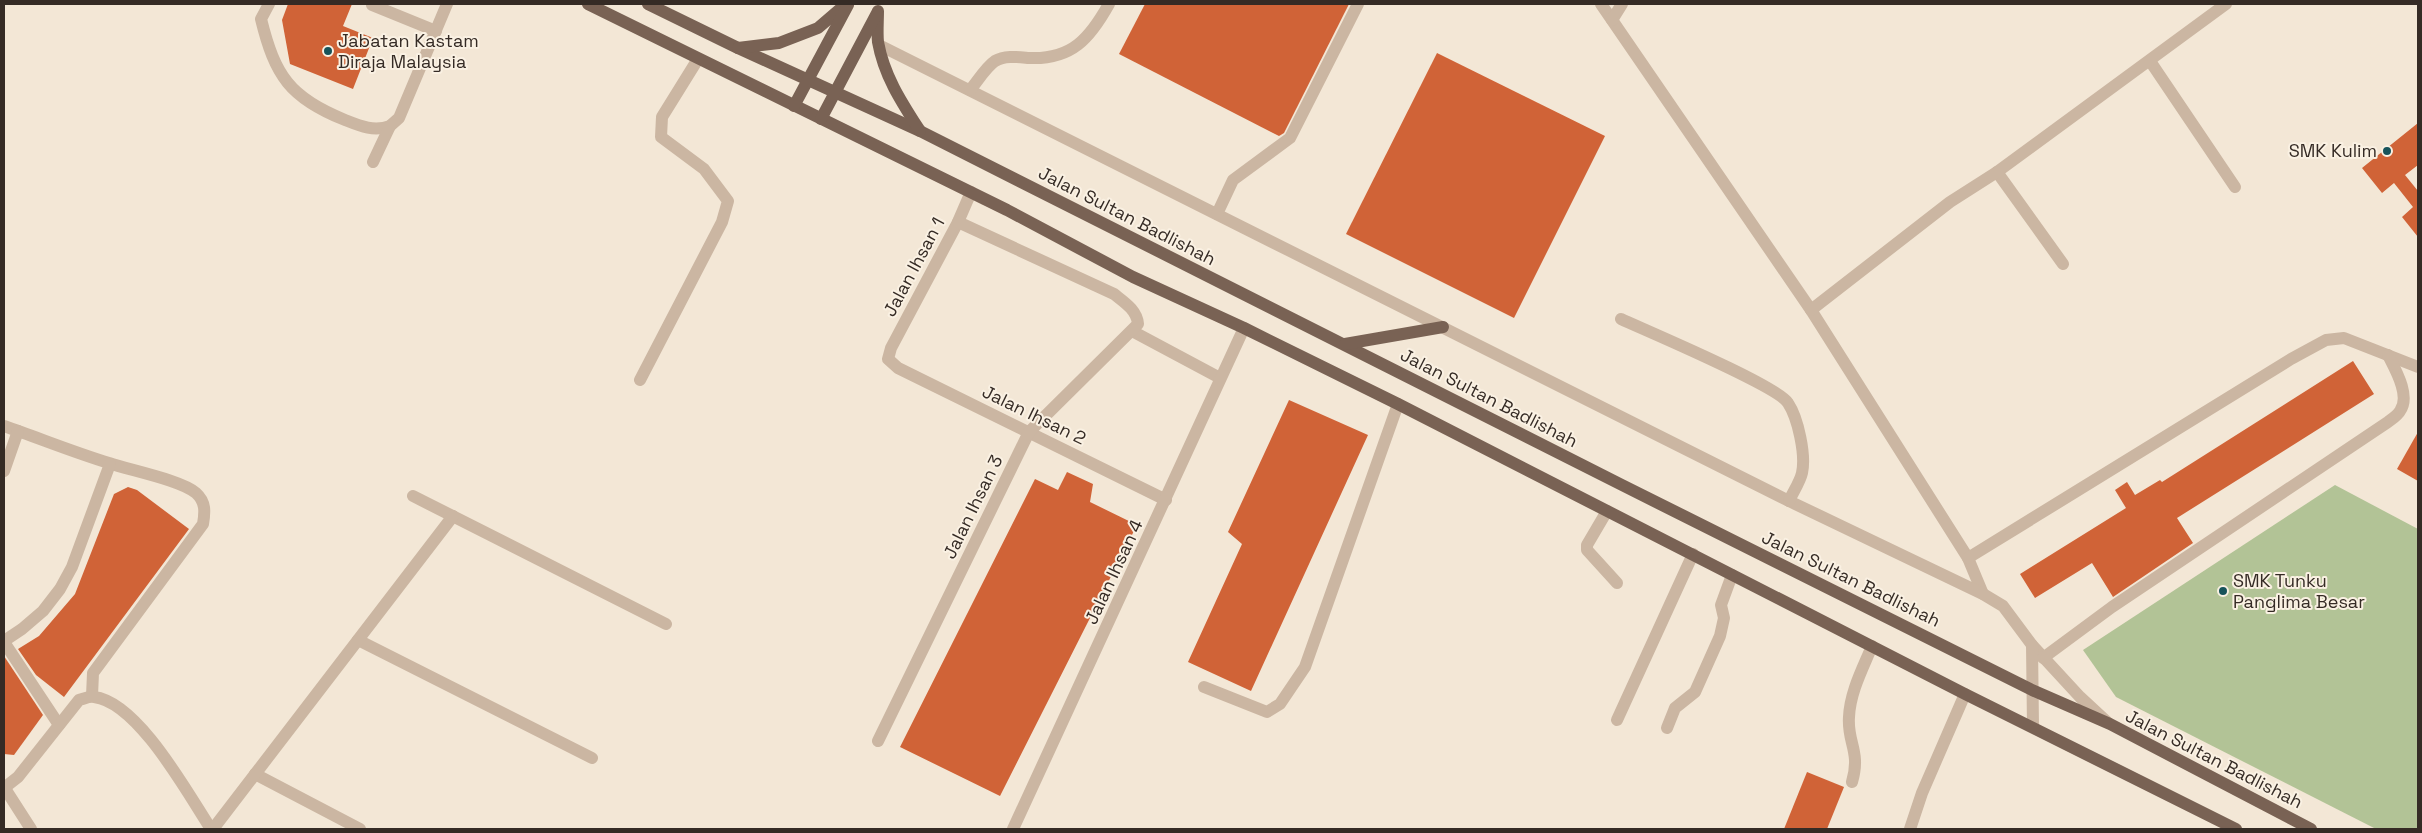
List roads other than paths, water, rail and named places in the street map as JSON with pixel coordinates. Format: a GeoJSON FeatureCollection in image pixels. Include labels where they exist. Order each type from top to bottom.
{"type":"FeatureCollection","features":[{"type":"Feature","properties":{"kind":"main road"},"geometry":{"type":"LineString","coordinates":[[588,4],[972,192],[1133,277],[1244,328],[1398,404],[1965,694],[2236,829]]}},
{"type":"Feature","properties":{"kind":"main road","name":"Jalan Sultan Badlishah"},"geometry":{"type":"LineString","coordinates":[[648,4],[738,48],[920,131],[2032,690],[2110,724],[2311,829]]}},
{"type":"Feature","properties":{"kind":"main road"},"geometry":{"type":"LineString","coordinates":[[794,106],[810,81],[847,4]]}},
{"type":"Feature","properties":{"kind":"main road"},"geometry":{"type":"LineString","coordinates":[[738,48],[779,43],[818,28],[847,4]]}},
{"type":"Feature","properties":{"kind":"main road"},"geometry":{"type":"LineString","coordinates":[[880,7],[879,45],[886,70],[896,94],[920,131]]}},
{"type":"Feature","properties":{"kind":"main road"},"geometry":{"type":"LineString","coordinates":[[821,119],[880,7]]}},
{"type":"Feature","properties":{"kind":"main road"},"geometry":{"type":"LineString","coordinates":[[1344,344],[1443,327]]}},
{"type":"Feature","properties":{"kind":"street"},"geometry":{"type":"LineString","coordinates":[[270,4],[261,19],[268,49],[282,77],[301,98],[320,110],[364,128],[381,130],[390,126],[399,118],[447,4]]}},
{"type":"Feature","properties":{"kind":"street"},"geometry":{"type":"LineString","coordinates":[[970,90],[995,61],[1010,56],[1056,57],[1074,48],[1094,30],[1109,4]]}},
{"type":"Feature","properties":{"kind":"street"},"geometry":{"type":"LineString","coordinates":[[1217,214],[1234,180],[1290,138],[1358,4]]}},
{"type":"Feature","properties":{"kind":"street"},"geometry":{"type":"LineString","coordinates":[[1601,4],[1810,310],[1968,558],[1983,594]]}},
{"type":"Feature","properties":{"kind":"street"},"geometry":{"type":"LineString","coordinates":[[1612,20],[1622,4]]}},
{"type":"Feature","properties":{"kind":"street"},"geometry":{"type":"LineString","coordinates":[[1810,310],[1950,202],[1997,172],[2150,60],[2186,31],[2226,4]]}},
{"type":"Feature","properties":{"kind":"street"},"geometry":{"type":"LineString","coordinates":[[372,5],[436,31]]}},
{"type":"Feature","properties":{"kind":"street"},"geometry":{"type":"LineString","coordinates":[[879,45],[1789,501],[1983,594],[2003,606],[2032,645],[2080,697],[2110,724]]}},
{"type":"Feature","properties":{"kind":"street"},"geometry":{"type":"LineString","coordinates":[[640,380],[722,222],[728,201],[704,169],[661,137],[662,117],[698,59]]}},
{"type":"Feature","properties":{"kind":"street"},"geometry":{"type":"LineString","coordinates":[[2150,60],[2234,187]]}},
{"type":"Feature","properties":{"kind":"street"},"geometry":{"type":"LineString","coordinates":[[373,162],[390,126]]}},
{"type":"Feature","properties":{"kind":"street"},"geometry":{"type":"LineString","coordinates":[[1997,172],[2063,264]]}},
{"type":"Feature","properties":{"kind":"street","name":"Jalan Ihsan 1"},"geometry":{"type":"LineString","coordinates":[[888,359],[891,348],[972,192]]}},
{"type":"Feature","properties":{"kind":"street","name":"Jalan Ihsan 3"},"geometry":{"type":"LineString","coordinates":[[878,741],[1029,432],[1138,324],[1138,317],[1130,307],[1114,294],[958,222]]}},
{"type":"Feature","properties":{"kind":"street"},"geometry":{"type":"LineString","coordinates":[[1621,319],[1763,385],[1788,401],[1798,427],[1802,458],[1802,473],[1789,501]]}},
{"type":"Feature","properties":{"kind":"street","name":"Jalan Ihsan 4"},"geometry":{"type":"LineString","coordinates":[[1013,829],[1244,328]]}},
{"type":"Feature","properties":{"kind":"street"},"geometry":{"type":"LineString","coordinates":[[1132,331],[1220,378]]}},
{"type":"Feature","properties":{"kind":"street"},"geometry":{"type":"LineString","coordinates":[[1968,558],[2291,359],[2326,340],[2344,338],[2418,367]]}},
{"type":"Feature","properties":{"kind":"street"},"geometry":{"type":"LineString","coordinates":[[2044,658],[2112,607],[2401,411],[2404,400],[2399,378],[2388,355]]}},
{"type":"Feature","properties":{"kind":"street","name":"Jalan Ihsan 2"},"geometry":{"type":"LineString","coordinates":[[888,359],[898,368],[1166,500]]}},
{"type":"Feature","properties":{"kind":"street"},"geometry":{"type":"LineString","coordinates":[[1204,687],[1267,712],[1280,704],[1305,667],[1398,404]]}},
{"type":"Feature","properties":{"kind":"street"},"geometry":{"type":"LineString","coordinates":[[4,426],[110,464],[183,486],[195,492],[203,502],[205,512],[203,524],[93,673],[92,696]]}},
{"type":"Feature","properties":{"kind":"street"},"geometry":{"type":"LineString","coordinates":[[4,471],[18,431]]}},
{"type":"Feature","properties":{"kind":"street"},"geometry":{"type":"LineString","coordinates":[[59,725],[4,641],[22,630],[43,611],[60,589],[72,567],[110,464]]}},
{"type":"Feature","properties":{"kind":"street"},"geometry":{"type":"LineString","coordinates":[[413,496],[666,624]]}},
{"type":"Feature","properties":{"kind":"street"},"geometry":{"type":"LineString","coordinates":[[1607,511],[1587,546],[1587,550],[1617,583]]}},
{"type":"Feature","properties":{"kind":"street"},"geometry":{"type":"LineString","coordinates":[[31,829],[4,788],[18,777],[79,700],[92,696],[106,700],[146,732],[212,829],[453,516]]}},
{"type":"Feature","properties":{"kind":"street"},"geometry":{"type":"LineString","coordinates":[[1617,720],[1693,554]]}},
{"type":"Feature","properties":{"kind":"street"},"geometry":{"type":"LineString","coordinates":[[1667,728],[1675,708],[1695,692],[1720,636],[1724,618],[1722,605],[1732,575]]}},
{"type":"Feature","properties":{"kind":"street"},"geometry":{"type":"LineString","coordinates":[[358,640],[592,758]]}},
{"type":"Feature","properties":{"kind":"street"},"geometry":{"type":"LineString","coordinates":[[2032,645],[2033,727]]}},
{"type":"Feature","properties":{"kind":"street"},"geometry":{"type":"LineString","coordinates":[[1852,782],[1856,767],[1849,716],[1856,684],[1872,646]]}},
{"type":"Feature","properties":{"kind":"street"},"geometry":{"type":"LineString","coordinates":[[1910,829],[1922,794],[1965,694]]}},
{"type":"Feature","properties":{"kind":"street"},"geometry":{"type":"LineString","coordinates":[[255,774],[360,829]]}},
{"type":"Feature","properties":{"kind":"place","name":"Jabatan Kastam Diraja Malaysia"},"geometry":{"type":"Point","coordinates":[328,51]}},
{"type":"Feature","properties":{"kind":"place","name":"SMK Kulim"},"geometry":{"type":"Point","coordinates":[2387,151]}},
{"type":"Feature","properties":{"kind":"place","name":"SMK Tunku Panglima Besar"},"geometry":{"type":"Point","coordinates":[2223,591]}}]}
